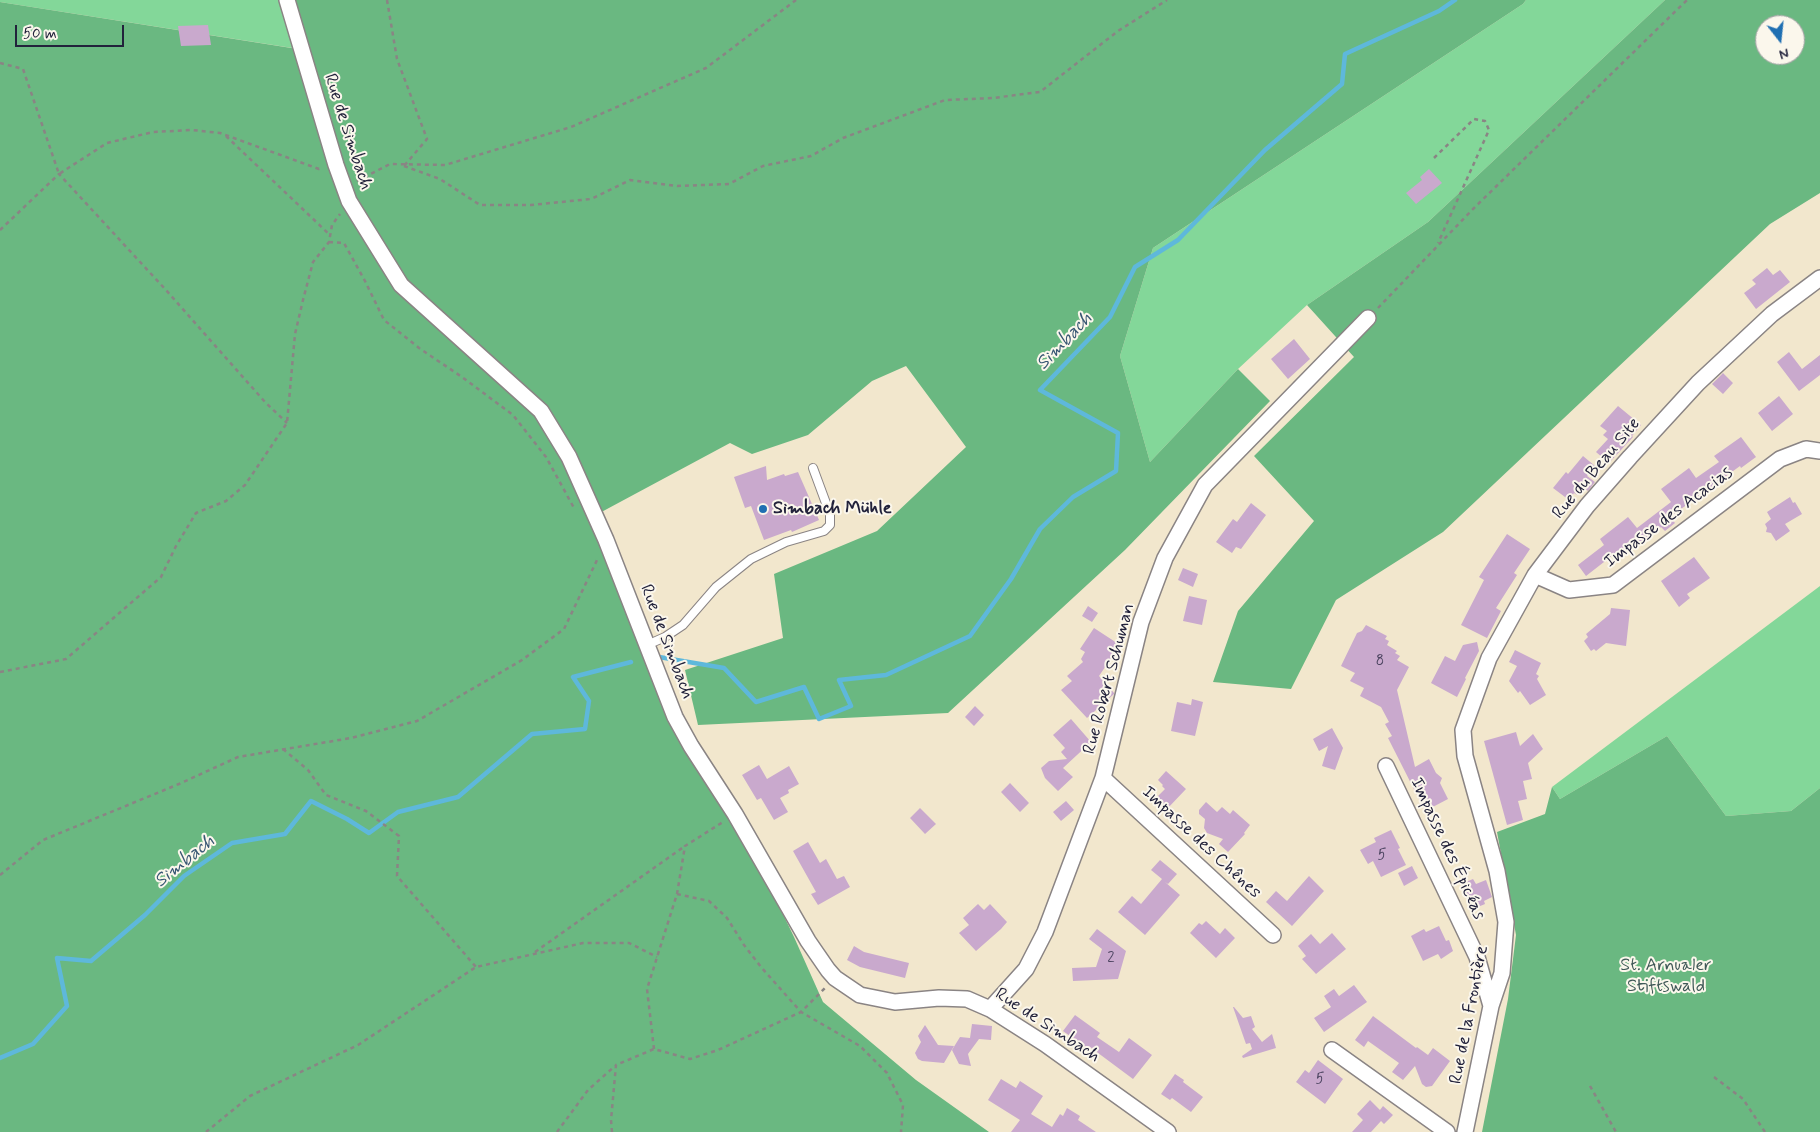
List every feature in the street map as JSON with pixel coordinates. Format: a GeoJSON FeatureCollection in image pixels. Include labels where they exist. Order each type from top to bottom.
{"type":"FeatureCollection","features":[{"type":"Feature","properties":{"kind":"street","name":"Rue de Simbach"},"geometry":{"type":"LineString","coordinates":[[288,0],[336,165],[349,201],[400,285],[541,412],[569,457],[606,540],[675,718],[735,814],[808,941],[828,970],[835,978],[860,995],[895,1002],[939,998],[967,999],[990,1009],[1045,1044],[1168,1132]]}},
{"type":"Feature","properties":{"kind":"street","name":"Rue du Beau Site"},"geometry":{"type":"LineString","coordinates":[[1463,730],[1489,658],[1535,575],[1587,506],[1698,382],[1772,314],[1820,278]]}},
{"type":"Feature","properties":{"kind":"street","name":"Rue Robert Schuman"},"geometry":{"type":"LineString","coordinates":[[990,1009],[1026,970],[1045,932],[1103,778],[1141,622],[1166,558],[1205,484],[1368,318]]}},
{"type":"Feature","properties":{"kind":"street","name":"Impasse des Acacias"},"geometry":{"type":"LineString","coordinates":[[1535,575],[1569,590],[1613,585],[1780,458],[1806,449],[1820,452]]}},
{"type":"Feature","properties":{"kind":"street","name":"Rue de la Frontière"},"geometry":{"type":"LineString","coordinates":[[1463,730],[1465,756],[1498,871],[1506,922],[1502,974],[1491,1006],[1465,1132]]}},
{"type":"Feature","properties":{"kind":"street","name":"Impasse des Épicéas"},"geometry":{"type":"LineString","coordinates":[[1386,766],[1477,956],[1491,1006]]}},
{"type":"Feature","properties":{"kind":"street","name":"Impasse des Chênes"},"geometry":{"type":"LineString","coordinates":[[1103,778],[1273,935]]}},
{"type":"Feature","properties":{"kind":"street"},"geometry":{"type":"LineString","coordinates":[[1332,1050],[1447,1132]]}},
{"type":"Feature","properties":{"kind":"lane"},"geometry":{"type":"LineString","coordinates":[[647,645],[683,626],[716,587],[751,559],[786,542],[824,531],[830,525],[830,514],[813,468]]}},
{"type":"Feature","properties":{"kind":"path"},"geometry":{"type":"LineString","coordinates":[[387,0],[397,60],[427,139],[404,166]]}},
{"type":"Feature","properties":{"kind":"path"},"geometry":{"type":"LineString","coordinates":[[343,186],[390,164],[404,166],[445,165],[571,127],[706,68],[796,0]]}},
{"type":"Feature","properties":{"kind":"path"},"geometry":{"type":"LineString","coordinates":[[404,166],[440,179],[480,205],[531,205],[591,199],[630,180],[677,186],[729,184],[763,166],[811,156],[843,138],[944,100],[993,98],[1040,92],[1118,31],[1167,0]]}},
{"type":"Feature","properties":{"kind":"path"},"geometry":{"type":"LineString","coordinates":[[1368,318],[1473,209],[1687,0]]}},
{"type":"Feature","properties":{"kind":"path"},"geometry":{"type":"LineString","coordinates":[[0,63],[23,69],[59,174],[165,289],[264,402],[288,423]]}},
{"type":"Feature","properties":{"kind":"path"},"geometry":{"type":"LineString","coordinates":[[1434,158],[1474,119],[1485,121],[1489,130],[1436,247]]}},
{"type":"Feature","properties":{"kind":"path"},"geometry":{"type":"LineString","coordinates":[[0,230],[59,174],[107,143],[153,132],[192,130],[225,135],[319,169],[336,165]]}},
{"type":"Feature","properties":{"kind":"path"},"geometry":{"type":"LineString","coordinates":[[225,135],[331,236]]}},
{"type":"Feature","properties":{"kind":"path"},"geometry":{"type":"LineString","coordinates":[[0,672],[66,659],[161,577],[176,546],[196,513],[226,501],[245,485],[288,423],[297,326],[313,262],[330,242],[332,225],[349,201]]}},
{"type":"Feature","properties":{"kind":"path"},"geometry":{"type":"LineString","coordinates":[[330,242],[344,243],[366,280],[384,320],[419,348],[462,377],[513,416],[546,457],[577,514]]}},
{"type":"Feature","properties":{"kind":"path"},"geometry":{"type":"LineString","coordinates":[[0,874],[44,840],[179,784],[238,757],[351,738],[417,720],[522,660],[564,630],[606,540]]}},
{"type":"Feature","properties":{"kind":"path"},"geometry":{"type":"LineString","coordinates":[[283,749],[308,770],[326,795],[366,811],[399,836],[397,876],[476,967]]}},
{"type":"Feature","properties":{"kind":"path"},"geometry":{"type":"LineString","coordinates":[[533,953],[685,846],[735,814]]}},
{"type":"Feature","properties":{"kind":"path"},"geometry":{"type":"LineString","coordinates":[[654,1049],[647,989],[677,894],[685,846]]}},
{"type":"Feature","properties":{"kind":"path"},"geometry":{"type":"LineString","coordinates":[[677,894],[709,901],[727,918],[761,967],[801,1012],[860,1046],[887,1073],[903,1105],[901,1132]]}},
{"type":"Feature","properties":{"kind":"path"},"geometry":{"type":"LineString","coordinates":[[206,1132],[250,1096],[358,1045],[476,967],[583,943],[629,944],[657,957]]}},
{"type":"Feature","properties":{"kind":"path"},"geometry":{"type":"LineString","coordinates":[[557,1132],[588,1090],[616,1065],[654,1049],[690,1058],[718,1050],[801,1012],[835,978]]}},
{"type":"Feature","properties":{"kind":"path"},"geometry":{"type":"LineString","coordinates":[[612,1132],[611,1120],[616,1065]]}},
{"type":"Feature","properties":{"kind":"path"},"geometry":{"type":"LineString","coordinates":[[1714,1077],[1743,1100],[1765,1132]]}},
{"type":"Feature","properties":{"kind":"path"},"geometry":{"type":"LineString","coordinates":[[1590,1086],[1616,1132]]}},
{"type":"Feature","properties":{"kind":"green space"},"geometry":{"type":"Polygon","coordinates":[[[0,0],[293,0],[305,50],[0,2],[0,0]]]}},
{"type":"Feature","properties":{"kind":"green space"},"geometry":{"type":"Polygon","coordinates":[[[293,0],[1526,0],[1523,4],[1153,248],[1120,356],[1150,462],[1238,369],[1270,401],[1125,550],[948,713],[698,725],[685,670],[783,638],[774,574],[877,531],[966,447],[906,366],[872,381],[808,435],[752,454],[730,443],[594,516],[648,658],[735,814],[823,1002],[916,1080],[989,1132],[0,1132],[0,2],[304,50],[293,0]]]}},
{"type":"Feature","properties":{"kind":"green space"},"geometry":{"type":"Polygon","coordinates":[[[1526,0],[1665,0],[1428,222],[1307,305],[1238,369],[1150,462],[1120,356],[1153,248],[1523,4],[1526,0]]]}},
{"type":"Feature","properties":{"kind":"green space"},"geometry":{"type":"Polygon","coordinates":[[[1665,0],[1820,0],[1820,193],[1770,224],[1443,532],[1336,600],[1291,689],[1213,682],[1238,611],[1314,521],[1254,456],[1354,357],[1307,305],[1428,222],[1665,0]]]}},
{"type":"Feature","properties":{"kind":"green space"},"geometry":{"type":"Polygon","coordinates":[[[1820,586],[1820,788],[1791,811],[1726,816],[1667,736],[1560,799],[1552,787],[1820,586]]]}},
{"type":"Feature","properties":{"kind":"green space","name":"St. Arnualer Stiftswald"},"geometry":{"type":"Polygon","coordinates":[[[1667,736],[1726,816],[1791,811],[1820,788],[1820,1132],[1482,1132],[1508,999],[1516,935],[1497,832],[1545,814],[1552,787],[1560,799],[1667,736]]]}},
{"type":"Feature","properties":{"kind":"building"},"geometry":{"type":"Polygon","coordinates":[[[208,25],[211,45],[181,46],[178,26],[208,25]]]}},
{"type":"Feature","properties":{"kind":"building"},"geometry":{"type":"Polygon","coordinates":[[[1429,169],[1442,183],[1416,204],[1406,193],[1422,180],[1420,177],[1429,169]]]}},
{"type":"Feature","properties":{"kind":"building"},"geometry":{"type":"Polygon","coordinates":[[[1767,268],[1773,275],[1780,270],[1790,282],[1756,309],[1744,293],[1756,284],[1752,280],[1767,268]]]}},
{"type":"Feature","properties":{"kind":"building"},"geometry":{"type":"Polygon","coordinates":[[[1294,339],[1310,359],[1288,379],[1271,359],[1294,339]]]}},
{"type":"Feature","properties":{"kind":"building"},"geometry":{"type":"Polygon","coordinates":[[[1789,352],[1802,369],[1820,355],[1820,375],[1799,391],[1777,362],[1789,352]]]}},
{"type":"Feature","properties":{"kind":"building"},"geometry":{"type":"Polygon","coordinates":[[[1723,373],[1733,383],[1723,394],[1712,384],[1723,373]]]}},
{"type":"Feature","properties":{"kind":"building"},"geometry":{"type":"Polygon","coordinates":[[[1779,396],[1793,414],[1772,431],[1758,413],[1779,396]]]}},
{"type":"Feature","properties":{"kind":"building"},"geometry":{"type":"Polygon","coordinates":[[[1618,406],[1641,425],[1633,437],[1609,463],[1596,452],[1608,439],[1603,435],[1607,431],[1600,426],[1618,406]]]}},
{"type":"Feature","properties":{"kind":"building"},"geometry":{"type":"Polygon","coordinates":[[[1741,437],[1756,457],[1741,468],[1740,466],[1670,517],[1675,523],[1665,531],[1661,527],[1617,561],[1613,555],[1586,576],[1578,565],[1604,545],[1600,539],[1628,517],[1637,528],[1671,502],[1661,489],[1689,468],[1696,478],[1719,462],[1714,456],[1741,437]]]}},
{"type":"Feature","properties":{"kind":"building"},"geometry":{"type":"Polygon","coordinates":[[[1583,456],[1595,466],[1587,476],[1595,482],[1588,491],[1583,487],[1577,495],[1574,493],[1569,500],[1553,488],[1583,456]]]}},
{"type":"Feature","properties":{"kind":"building"},"geometry":{"type":"Polygon","coordinates":[[[766,466],[767,480],[784,474],[785,476],[798,472],[819,520],[792,532],[791,530],[764,540],[751,506],[745,508],[734,477],[766,466]]]}},
{"type":"Feature","properties":{"kind":"building"},"geometry":{"type":"Polygon","coordinates":[[[1790,497],[1802,514],[1785,524],[1790,531],[1776,541],[1771,533],[1766,532],[1765,524],[1771,519],[1767,512],[1790,497]]]}},
{"type":"Feature","properties":{"kind":"building"},"geometry":{"type":"Polygon","coordinates":[[[1251,503],[1266,515],[1241,549],[1236,547],[1232,553],[1216,542],[1233,519],[1237,522],[1251,503]]]}},
{"type":"Feature","properties":{"kind":"building"},"geometry":{"type":"Polygon","coordinates":[[[1507,534],[1530,549],[1514,573],[1517,575],[1496,608],[1501,611],[1487,638],[1461,625],[1484,580],[1479,577],[1507,534]]]}},
{"type":"Feature","properties":{"kind":"building"},"geometry":{"type":"Polygon","coordinates":[[[1694,557],[1710,578],[1687,594],[1690,598],[1679,607],[1661,581],[1694,557]]]}},
{"type":"Feature","properties":{"kind":"building"},"geometry":{"type":"Polygon","coordinates":[[[1183,568],[1198,574],[1193,587],[1178,580],[1183,568]]]}},
{"type":"Feature","properties":{"kind":"building"},"geometry":{"type":"Polygon","coordinates":[[[1189,596],[1207,600],[1202,625],[1183,621],[1189,596]]]}},
{"type":"Feature","properties":{"kind":"building"},"geometry":{"type":"Polygon","coordinates":[[[1088,606],[1098,613],[1092,622],[1082,616],[1088,606]]]}},
{"type":"Feature","properties":{"kind":"building"},"geometry":{"type":"Polygon","coordinates":[[[1611,608],[1630,610],[1626,646],[1606,643],[1596,651],[1594,649],[1591,651],[1584,641],[1588,637],[1586,634],[1610,614],[1611,608]]]}},
{"type":"Feature","properties":{"kind":"building"},"geometry":{"type":"Polygon","coordinates":[[[1366,625],[1387,636],[1385,639],[1389,641],[1387,645],[1397,651],[1395,653],[1400,656],[1397,660],[1409,667],[1397,690],[1415,767],[1429,759],[1436,773],[1442,778],[1440,783],[1448,799],[1425,811],[1388,738],[1392,736],[1385,724],[1389,722],[1381,707],[1360,696],[1364,688],[1350,681],[1355,673],[1341,666],[1357,633],[1362,631],[1366,625]]]}},
{"type":"Feature","properties":{"kind":"building"},"geometry":{"type":"Polygon","coordinates":[[[1094,628],[1120,645],[1099,676],[1114,694],[1087,718],[1061,690],[1072,681],[1067,676],[1083,662],[1081,659],[1085,652],[1080,649],[1094,628]]]}},
{"type":"Feature","properties":{"kind":"building"},"geometry":{"type":"Polygon","coordinates":[[[1477,642],[1479,651],[1457,697],[1431,683],[1445,656],[1455,661],[1463,645],[1477,642]]]}},
{"type":"Feature","properties":{"kind":"building"},"geometry":{"type":"Polygon","coordinates":[[[1515,650],[1541,663],[1536,674],[1539,676],[1537,679],[1546,695],[1530,705],[1520,691],[1518,693],[1509,681],[1517,666],[1509,662],[1515,650]]]}},
{"type":"Feature","properties":{"kind":"building"},"geometry":{"type":"Polygon","coordinates":[[[1192,699],[1203,702],[1195,736],[1171,731],[1177,702],[1191,705],[1192,699]]]}},
{"type":"Feature","properties":{"kind":"building"},"geometry":{"type":"Polygon","coordinates":[[[975,706],[984,715],[974,726],[965,717],[975,706]]]}},
{"type":"Feature","properties":{"kind":"building"},"geometry":{"type":"Polygon","coordinates":[[[1071,719],[1091,742],[1063,768],[1073,777],[1058,791],[1045,778],[1041,768],[1049,761],[1067,759],[1061,752],[1065,748],[1053,735],[1071,719]]]}},
{"type":"Feature","properties":{"kind":"building"},"geometry":{"type":"Polygon","coordinates":[[[1332,728],[1343,748],[1335,770],[1322,766],[1328,746],[1319,751],[1313,739],[1332,728]]]}},
{"type":"Feature","properties":{"kind":"building"},"geometry":{"type":"Polygon","coordinates":[[[1516,732],[1520,746],[1533,734],[1543,749],[1528,763],[1532,779],[1523,781],[1527,799],[1518,801],[1523,820],[1507,825],[1484,741],[1516,732]]]}},
{"type":"Feature","properties":{"kind":"building"},"geometry":{"type":"Polygon","coordinates":[[[759,765],[767,779],[789,766],[799,784],[788,790],[789,793],[780,798],[788,812],[774,820],[761,798],[757,800],[742,775],[759,765]]]}},
{"type":"Feature","properties":{"kind":"building"},"geometry":{"type":"Polygon","coordinates":[[[1166,771],[1186,789],[1167,809],[1155,799],[1165,789],[1158,780],[1166,771]]]}},
{"type":"Feature","properties":{"kind":"building"},"geometry":{"type":"Polygon","coordinates":[[[1010,783],[1029,803],[1020,812],[1001,792],[1010,783]]]}},
{"type":"Feature","properties":{"kind":"building"},"geometry":{"type":"Polygon","coordinates":[[[1066,801],[1074,810],[1061,821],[1053,812],[1066,801]]]}},
{"type":"Feature","properties":{"kind":"building"},"geometry":{"type":"Polygon","coordinates":[[[1206,802],[1217,812],[1222,807],[1230,814],[1233,810],[1250,825],[1245,834],[1228,852],[1219,844],[1223,839],[1207,833],[1204,828],[1205,819],[1199,814],[1199,810],[1206,802]]]}},
{"type":"Feature","properties":{"kind":"building"},"geometry":{"type":"Polygon","coordinates":[[[920,808],[936,824],[925,834],[910,818],[920,808]]]}},
{"type":"Feature","properties":{"kind":"building"},"geometry":{"type":"Polygon","coordinates":[[[1391,830],[1406,865],[1381,877],[1373,861],[1368,864],[1360,850],[1376,842],[1374,838],[1391,830]]]}},
{"type":"Feature","properties":{"kind":"building"},"geometry":{"type":"Polygon","coordinates":[[[808,842],[820,863],[826,859],[837,879],[844,876],[850,887],[818,905],[811,894],[816,892],[793,851],[808,842]]]}},
{"type":"Feature","properties":{"kind":"building"},"geometry":{"type":"Polygon","coordinates":[[[1160,860],[1177,874],[1168,884],[1165,882],[1180,895],[1145,935],[1118,912],[1132,896],[1141,904],[1162,879],[1151,870],[1160,860]]]}},
{"type":"Feature","properties":{"kind":"building"},"geometry":{"type":"Polygon","coordinates":[[[1412,866],[1418,878],[1404,886],[1398,873],[1412,866]]]}},
{"type":"Feature","properties":{"kind":"building"},"geometry":{"type":"Polygon","coordinates":[[[1309,876],[1324,891],[1292,926],[1266,902],[1276,891],[1287,901],[1309,876]]]}},
{"type":"Feature","properties":{"kind":"building"},"geometry":{"type":"Polygon","coordinates":[[[1473,879],[1476,884],[1486,880],[1492,897],[1484,901],[1485,904],[1473,909],[1461,884],[1473,879]]]}},
{"type":"Feature","properties":{"kind":"building"},"geometry":{"type":"Polygon","coordinates":[[[978,904],[984,910],[990,904],[1007,922],[976,951],[959,933],[969,925],[963,918],[978,904]]]}},
{"type":"Feature","properties":{"kind":"building"},"geometry":{"type":"Polygon","coordinates":[[[1206,921],[1220,934],[1225,928],[1235,938],[1216,958],[1190,933],[1199,923],[1202,925],[1206,921]]]}},
{"type":"Feature","properties":{"kind":"building"},"geometry":{"type":"Polygon","coordinates":[[[1439,926],[1446,941],[1449,940],[1453,951],[1441,959],[1438,954],[1423,961],[1411,936],[1424,929],[1426,932],[1439,926]]]}},
{"type":"Feature","properties":{"kind":"building"},"geometry":{"type":"Polygon","coordinates":[[[1097,929],[1126,951],[1118,979],[1073,981],[1072,968],[1096,967],[1102,949],[1089,939],[1097,929]]]}},
{"type":"Feature","properties":{"kind":"building"},"geometry":{"type":"Polygon","coordinates":[[[1332,933],[1346,949],[1316,974],[1302,959],[1306,956],[1298,946],[1311,934],[1320,944],[1332,933]]]}},
{"type":"Feature","properties":{"kind":"building"},"geometry":{"type":"Polygon","coordinates":[[[854,946],[864,952],[909,963],[905,978],[860,967],[847,960],[854,946]]]}},
{"type":"Feature","properties":{"kind":"building"},"geometry":{"type":"Polygon","coordinates":[[[1354,985],[1367,1002],[1324,1032],[1314,1018],[1331,1007],[1324,996],[1334,989],[1339,996],[1354,985]]]}},
{"type":"Feature","properties":{"kind":"building"},"geometry":{"type":"Polygon","coordinates":[[[1233,1007],[1243,1018],[1251,1016],[1255,1027],[1252,1029],[1262,1042],[1272,1034],[1276,1048],[1243,1058],[1242,1056],[1252,1049],[1250,1043],[1246,1044],[1233,1007]]]}},
{"type":"Feature","properties":{"kind":"building"},"geometry":{"type":"Polygon","coordinates":[[[1075,1015],[1100,1033],[1097,1037],[1119,1052],[1129,1038],[1152,1055],[1133,1079],[1090,1047],[1088,1049],[1063,1031],[1075,1015]]]}},
{"type":"Feature","properties":{"kind":"building"},"geometry":{"type":"Polygon","coordinates":[[[1373,1016],[1416,1048],[1428,1055],[1433,1048],[1450,1061],[1432,1086],[1426,1087],[1422,1084],[1415,1066],[1403,1080],[1392,1072],[1399,1063],[1368,1041],[1364,1047],[1355,1040],[1373,1016]]]}},
{"type":"Feature","properties":{"kind":"building"},"geometry":{"type":"Polygon","coordinates":[[[972,1024],[992,1026],[991,1040],[979,1039],[968,1054],[971,1066],[959,1064],[952,1050],[960,1037],[970,1038],[972,1024]]]}},
{"type":"Feature","properties":{"kind":"building"},"geometry":{"type":"Polygon","coordinates":[[[925,1025],[938,1045],[954,1046],[944,1063],[922,1061],[918,1059],[915,1053],[921,1042],[918,1036],[925,1025]]]}},
{"type":"Feature","properties":{"kind":"building"},"geometry":{"type":"Polygon","coordinates":[[[1318,1060],[1343,1079],[1325,1104],[1296,1082],[1305,1070],[1309,1073],[1318,1060]]]}},
{"type":"Feature","properties":{"kind":"building"},"geometry":{"type":"Polygon","coordinates":[[[1175,1074],[1203,1097],[1191,1112],[1172,1098],[1170,1100],[1161,1094],[1175,1074]]]}},
{"type":"Feature","properties":{"kind":"building"},"geometry":{"type":"Polygon","coordinates":[[[1001,1079],[1016,1088],[1020,1081],[1043,1096],[1031,1114],[1052,1127],[1060,1114],[1063,1116],[1067,1108],[1080,1116],[1078,1120],[1096,1132],[1011,1132],[1020,1120],[988,1100],[1001,1079]]]}},
{"type":"Feature","properties":{"kind":"building"},"geometry":{"type":"Polygon","coordinates":[[[1370,1100],[1380,1110],[1383,1106],[1393,1115],[1384,1124],[1381,1121],[1371,1132],[1352,1132],[1363,1120],[1357,1114],[1370,1100]]]}},
{"type":"Feature","properties":{"kind":"waterway","name":"Simbach"},"geometry":{"type":"LineString","coordinates":[[659,657],[724,668],[756,702],[804,687],[819,719],[851,706],[839,680],[886,675],[970,636],[1011,579],[1040,529],[1073,497],[1116,471],[1118,433],[1040,390],[1110,317],[1135,267],[1178,240],[1265,150],[1342,84],[1345,54],[1439,11],[1455,0]]}},
{"type":"Feature","properties":{"kind":"waterway","name":"Simbach"},"geometry":{"type":"LineString","coordinates":[[0,1058],[33,1044],[67,1006],[57,958],[91,961],[145,915],[184,876],[232,843],[285,834],[311,801],[347,819],[369,833],[398,812],[458,797],[532,734],[585,729],[589,701],[573,677],[631,662]]}},
{"type":"Feature","properties":{"kind":"place","name":"Simbach Mühle"},"geometry":{"type":"Point","coordinates":[763,509]}}]}
